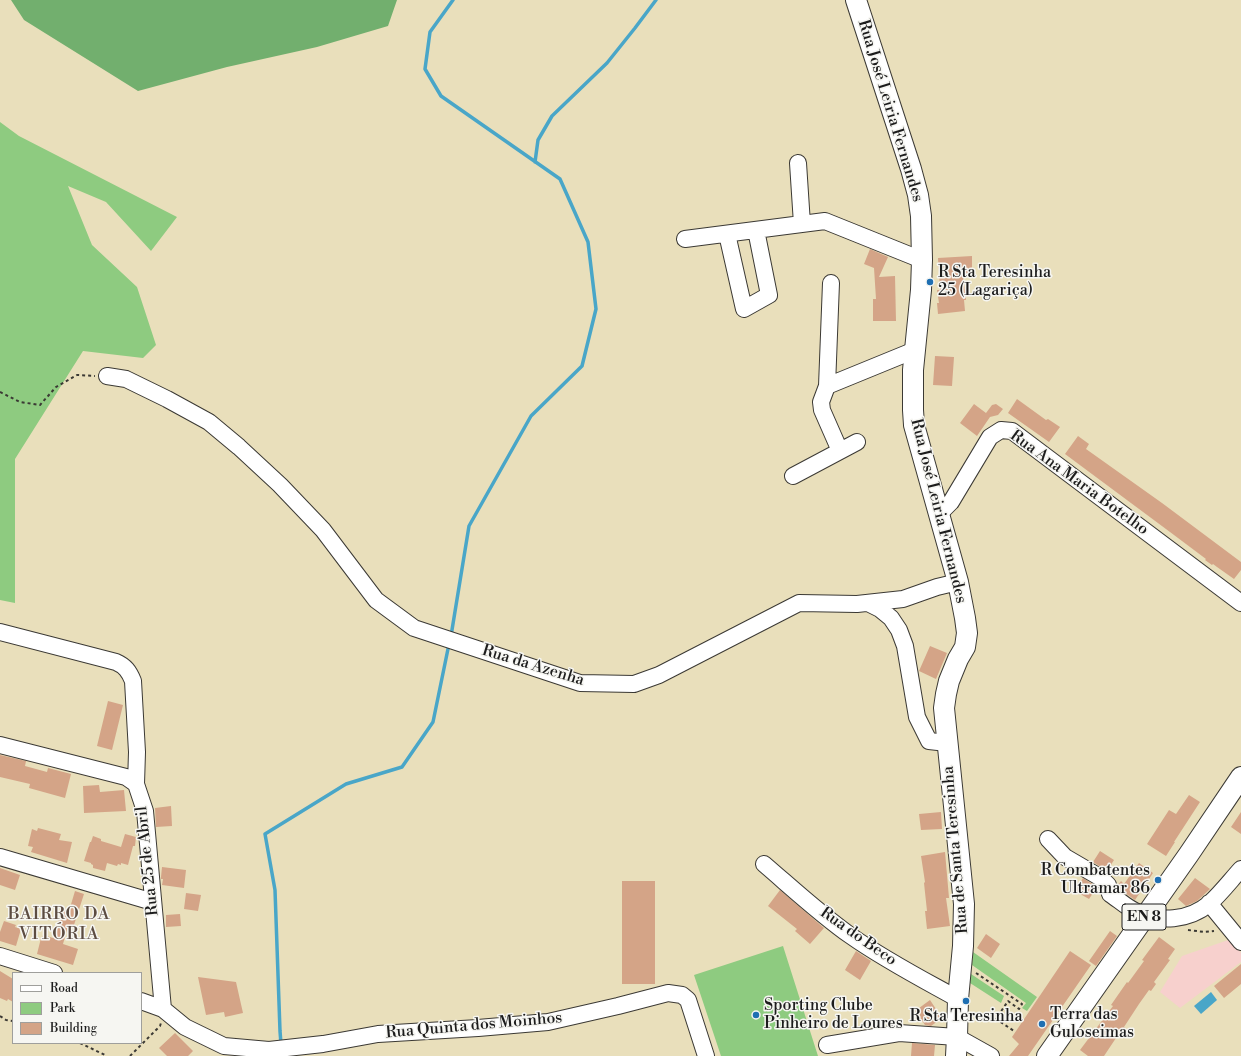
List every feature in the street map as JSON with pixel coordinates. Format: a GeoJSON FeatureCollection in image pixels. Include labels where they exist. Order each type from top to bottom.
{"type":"FeatureCollection","features":[{"type":"Feature","properties":{"kind":"main road","name":"Rua José Leiria Fernandes"},"geometry":{"type":"LineString","coordinates":[[856,0],[909,161],[918,194],[921,216],[922,260],[921,290],[913,370],[914,424],[958,582],[967,633],[965,647]]}},
{"type":"Feature","properties":{"kind":"main road","name":"Rua de Santa Teresinha"},"geometry":{"type":"LineString","coordinates":[[957,1047],[958,999],[962,963],[964,904],[944,708],[946,694],[952,674],[965,647]]}},
{"type":"Feature","properties":{"kind":"main road","name":"EN 8"},"geometry":{"type":"LineString","coordinates":[[1047,1056],[1189,854],[1241,777]]}},
{"type":"Feature","properties":{"kind":"street"},"geometry":{"type":"LineString","coordinates":[[798,163],[802,224]]}},
{"type":"Feature","properties":{"kind":"street"},"geometry":{"type":"LineString","coordinates":[[685,239],[825,221],[922,260]]}},
{"type":"Feature","properties":{"kind":"street"},"geometry":{"type":"LineString","coordinates":[[727,234],[744,309],[769,295],[756,230]]}},
{"type":"Feature","properties":{"kind":"street"},"geometry":{"type":"LineString","coordinates":[[831,283],[827,386],[821,402],[822,410],[840,451]]}},
{"type":"Feature","properties":{"kind":"street"},"geometry":{"type":"LineString","coordinates":[[827,386],[915,350]]}},
{"type":"Feature","properties":{"kind":"street","name":"Rua da Azenha"},"geometry":{"type":"LineString","coordinates":[[107,376],[126,379],[209,422],[239,447],[280,485],[323,530],[376,600],[414,628],[580,683],[634,684],[659,675],[799,602],[857,604],[903,599],[937,587],[958,582]]}},
{"type":"Feature","properties":{"kind":"street","name":"Rua Ana Maria Botelho"},"geometry":{"type":"LineString","coordinates":[[939,514],[952,502],[990,437],[1001,430],[1012,432],[1241,603]]}},
{"type":"Feature","properties":{"kind":"street"},"geometry":{"type":"LineString","coordinates":[[793,476],[857,442]]}},
{"type":"Feature","properties":{"kind":"street"},"geometry":{"type":"LineString","coordinates":[[868,603],[880,609],[891,618],[898,630],[905,646],[917,716],[929,741],[947,743]]}},
{"type":"Feature","properties":{"kind":"street"},"geometry":{"type":"LineString","coordinates":[[0,632],[124,665],[133,681],[137,752],[136,784]]}},
{"type":"Feature","properties":{"kind":"street","name":"Rua 25 de Abril"},"geometry":{"type":"LineString","coordinates":[[0,744],[126,777],[136,784],[145,811],[163,1009]]}},
{"type":"Feature","properties":{"kind":"street"},"geometry":{"type":"LineString","coordinates":[[1048,839],[1065,857],[1101,878],[1108,886],[1110,894],[1133,911],[1145,916],[1161,919],[1178,918],[1196,911],[1209,903],[1241,869]]}},
{"type":"Feature","properties":{"kind":"street"},"geometry":{"type":"LineString","coordinates":[[0,857],[153,902]]}},
{"type":"Feature","properties":{"kind":"street","name":"Rua do Beco"},"geometry":{"type":"LineString","coordinates":[[764,864],[850,936],[892,962],[958,999]]}},
{"type":"Feature","properties":{"kind":"street"},"geometry":{"type":"LineString","coordinates":[[1209,903],[1241,942]]}},
{"type":"Feature","properties":{"kind":"street"},"geometry":{"type":"LineString","coordinates":[[0,956],[51,972]]}},
{"type":"Feature","properties":{"kind":"street","name":"Rua Quinta dos Moinhos"},"geometry":{"type":"LineString","coordinates":[[218,1051],[292,1048],[378,1034],[548,1022],[668,993],[682,995],[688,1000],[706,1056]]}},
{"type":"Feature","properties":{"kind":"street"},"geometry":{"type":"LineString","coordinates":[[142,1001],[163,1009],[218,1051]]}},
{"type":"Feature","properties":{"kind":"street"},"geometry":{"type":"LineString","coordinates":[[827,1045],[899,1033],[991,1056]]}},
{"type":"Feature","properties":{"kind":"path"},"geometry":{"type":"LineString","coordinates":[[0,392],[20,402],[40,405],[56,387],[77,376],[107,376]]}},
{"type":"Feature","properties":{"kind":"path"},"geometry":{"type":"LineString","coordinates":[[1188,930],[1224,932],[1230,928]]}},
{"type":"Feature","properties":{"kind":"path"},"geometry":{"type":"LineString","coordinates":[[962,963],[1022,1004],[1019,1008],[1008,1001],[996,1019],[1014,1031]]}},
{"type":"Feature","properties":{"kind":"path"},"geometry":{"type":"LineString","coordinates":[[130,1056],[160,1026],[163,1019],[163,1009]]}},
{"type":"Feature","properties":{"kind":"path"},"geometry":{"type":"LineString","coordinates":[[0,1016],[6,1020],[12,1021]]}},
{"type":"Feature","properties":{"kind":"path"},"geometry":{"type":"LineString","coordinates":[[82,1044],[107,1056]]}},
{"type":"Feature","properties":{"kind":"shaded area"},"geometry":{"type":"Polygon","coordinates":[[[1231,939],[1241,953],[1241,962],[1180,1008],[1160,992],[1182,956],[1231,939]]]}},
{"type":"Feature","properties":{"kind":"green space"},"geometry":{"type":"Polygon","coordinates":[[[11,0],[397,0],[388,26],[317,47],[227,67],[138,91],[24,20],[11,0]]]}},
{"type":"Feature","properties":{"kind":"green space"},"geometry":{"type":"Polygon","coordinates":[[[0,122],[19,136],[177,217],[151,251],[106,202],[68,186],[92,245],[137,287],[156,345],[143,358],[83,351],[15,459],[15,603],[0,600],[0,122]]]}},
{"type":"Feature","properties":{"kind":"green space","name":"Sporting Clube Pinheiro de Loures"},"geometry":{"type":"Polygon","coordinates":[[[783,946],[818,1056],[721,1056],[694,975],[783,946]]]}},
{"type":"Feature","properties":{"kind":"green space"},"geometry":{"type":"Polygon","coordinates":[[[973,952],[1037,997],[1027,1011],[1022,1008],[1026,1003],[972,965],[973,952]]]}},
{"type":"Feature","properties":{"kind":"green space"},"geometry":{"type":"Polygon","coordinates":[[[971,974],[1004,996],[1001,1003],[970,983],[971,974]]]}},
{"type":"Feature","properties":{"kind":"water"},"geometry":{"type":"Polygon","coordinates":[[[1211,992],[1217,1000],[1201,1014],[1194,1006],[1211,992]]]}},
{"type":"Feature","properties":{"kind":"building"},"geometry":{"type":"Polygon","coordinates":[[[870,249],[888,257],[879,277],[895,276],[896,321],[873,321],[873,299],[876,299],[874,268],[864,264],[870,249]]]}},
{"type":"Feature","properties":{"kind":"building"},"geometry":{"type":"Polygon","coordinates":[[[972,256],[972,276],[963,276],[966,300],[964,300],[965,311],[938,314],[937,303],[939,303],[937,290],[940,290],[938,258],[972,256]]]}},
{"type":"Feature","properties":{"kind":"building"},"geometry":{"type":"Polygon","coordinates":[[[935,356],[954,357],[952,386],[933,385],[935,356]]]}},
{"type":"Feature","properties":{"kind":"building"},"geometry":{"type":"Polygon","coordinates":[[[1017,399],[1046,420],[1048,419],[1060,427],[1049,442],[1008,413],[1017,399]]]}},
{"type":"Feature","properties":{"kind":"building"},"geometry":{"type":"Polygon","coordinates":[[[974,404],[986,413],[992,405],[996,404],[1003,409],[998,415],[990,417],[977,436],[960,423],[974,404]]]}},
{"type":"Feature","properties":{"kind":"building"},"geometry":{"type":"Polygon","coordinates":[[[1078,436],[1089,444],[1086,449],[1241,562],[1241,570],[1234,579],[1205,560],[1206,559],[1065,454],[1078,436]]]}},
{"type":"Feature","properties":{"kind":"building"},"geometry":{"type":"Polygon","coordinates":[[[930,646],[947,653],[936,679],[919,671],[930,646]]]}},
{"type":"Feature","properties":{"kind":"building"},"geometry":{"type":"Polygon","coordinates":[[[108,701],[123,705],[112,750],[97,746],[108,701]]]}},
{"type":"Feature","properties":{"kind":"building"},"geometry":{"type":"Polygon","coordinates":[[[0,755],[26,761],[25,766],[47,772],[48,768],[71,774],[65,798],[29,788],[30,784],[0,777],[0,755]]]}},
{"type":"Feature","properties":{"kind":"building"},"geometry":{"type":"Polygon","coordinates":[[[99,785],[100,792],[124,790],[126,811],[84,813],[83,786],[99,785]]]}},
{"type":"Feature","properties":{"kind":"building"},"geometry":{"type":"Polygon","coordinates":[[[1189,795],[1200,802],[1166,856],[1147,844],[1169,810],[1176,814],[1189,795]]]}},
{"type":"Feature","properties":{"kind":"building"},"geometry":{"type":"Polygon","coordinates":[[[171,806],[172,826],[156,827],[155,808],[171,806]]]}},
{"type":"Feature","properties":{"kind":"building"},"geometry":{"type":"Polygon","coordinates":[[[941,812],[942,829],[921,830],[919,814],[941,812]]]}},
{"type":"Feature","properties":{"kind":"building"},"geometry":{"type":"Polygon","coordinates":[[[1241,812],[1241,834],[1231,827],[1241,812]]]}},
{"type":"Feature","properties":{"kind":"building"},"geometry":{"type":"Polygon","coordinates":[[[38,828],[61,834],[59,840],[72,842],[67,863],[31,852],[33,847],[28,846],[32,829],[37,831],[38,828]]]}},
{"type":"Feature","properties":{"kind":"building"},"geometry":{"type":"Polygon","coordinates":[[[125,834],[136,837],[135,846],[133,846],[128,865],[121,863],[121,865],[118,864],[117,866],[107,863],[105,871],[93,868],[91,863],[84,861],[93,836],[101,839],[101,841],[121,847],[125,834]]]}},
{"type":"Feature","properties":{"kind":"building"},"geometry":{"type":"Polygon","coordinates":[[[1100,851],[1114,860],[1107,871],[1093,862],[1100,851]]]}},
{"type":"Feature","properties":{"kind":"building"},"geometry":{"type":"Polygon","coordinates":[[[945,852],[949,898],[946,898],[950,926],[927,929],[925,911],[927,911],[925,882],[921,856],[945,852]]]}},
{"type":"Feature","properties":{"kind":"building"},"geometry":{"type":"Polygon","coordinates":[[[1139,863],[1153,873],[1135,900],[1118,888],[1118,885],[1121,881],[1124,884],[1139,863]]]}},
{"type":"Feature","properties":{"kind":"building"},"geometry":{"type":"Polygon","coordinates":[[[162,867],[186,870],[184,888],[162,885],[162,867]]]}},
{"type":"Feature","properties":{"kind":"building"},"geometry":{"type":"Polygon","coordinates":[[[0,868],[20,875],[15,890],[0,885],[0,868]]]}},
{"type":"Feature","properties":{"kind":"building"},"geometry":{"type":"Polygon","coordinates":[[[1083,878],[1097,887],[1089,899],[1075,891],[1083,878]]]}},
{"type":"Feature","properties":{"kind":"building"},"geometry":{"type":"Polygon","coordinates":[[[1195,878],[1210,889],[1197,901],[1186,906],[1178,899],[1195,878]]]}},
{"type":"Feature","properties":{"kind":"building"},"geometry":{"type":"Polygon","coordinates":[[[622,881],[655,881],[655,984],[622,984],[622,881]]]}},
{"type":"Feature","properties":{"kind":"building"},"geometry":{"type":"Polygon","coordinates":[[[780,890],[824,928],[810,944],[795,931],[797,929],[768,906],[780,890]]]}},
{"type":"Feature","properties":{"kind":"building"},"geometry":{"type":"Polygon","coordinates":[[[75,891],[84,894],[73,928],[68,926],[63,944],[78,949],[73,965],[37,954],[43,935],[53,938],[62,909],[69,911],[75,891]]]}},
{"type":"Feature","properties":{"kind":"building"},"geometry":{"type":"Polygon","coordinates":[[[186,893],[201,895],[198,911],[184,909],[186,893]]]}},
{"type":"Feature","properties":{"kind":"building"},"geometry":{"type":"Polygon","coordinates":[[[180,914],[181,926],[166,927],[166,915],[180,914]]]}},
{"type":"Feature","properties":{"kind":"building"},"geometry":{"type":"Polygon","coordinates":[[[4,921],[16,925],[15,927],[21,929],[16,946],[0,941],[0,932],[4,921]]]}},
{"type":"Feature","properties":{"kind":"building"},"geometry":{"type":"Polygon","coordinates":[[[1110,931],[1117,936],[1096,966],[1089,961],[1110,931]]]}},
{"type":"Feature","properties":{"kind":"building"},"geometry":{"type":"Polygon","coordinates":[[[986,934],[1000,944],[991,958],[977,948],[986,934]]]}},
{"type":"Feature","properties":{"kind":"building"},"geometry":{"type":"Polygon","coordinates":[[[1159,937],[1175,949],[1168,959],[1170,960],[1154,982],[1156,984],[1151,991],[1149,990],[1124,1027],[1125,1028],[1120,1036],[1118,1035],[1104,1056],[1088,1056],[1080,1050],[1113,1006],[1111,1005],[1144,961],[1142,960],[1159,937]]]}},
{"type":"Feature","properties":{"kind":"building"},"geometry":{"type":"Polygon","coordinates":[[[856,951],[871,961],[860,980],[845,970],[856,951]]]}},
{"type":"Feature","properties":{"kind":"building"},"geometry":{"type":"Polygon","coordinates":[[[1070,951],[1091,965],[1028,1056],[1009,1056],[1019,1044],[1012,1037],[1070,951]]]}},
{"type":"Feature","properties":{"kind":"building"},"geometry":{"type":"Polygon","coordinates":[[[1241,964],[1241,984],[1224,998],[1214,986],[1241,964]]]}},
{"type":"Feature","properties":{"kind":"building"},"geometry":{"type":"Polygon","coordinates":[[[0,971],[12,978],[12,1001],[8,999],[7,1001],[0,998],[0,971]]]}},
{"type":"Feature","properties":{"kind":"building"},"geometry":{"type":"Polygon","coordinates":[[[198,977],[236,982],[243,1013],[225,1017],[224,1012],[206,1015],[198,977]]]}},
{"type":"Feature","properties":{"kind":"building"},"geometry":{"type":"Polygon","coordinates":[[[930,1000],[942,1018],[931,1026],[925,1025],[915,1011],[930,1000]]]}},
{"type":"Feature","properties":{"kind":"building"},"geometry":{"type":"Polygon","coordinates":[[[175,1033],[193,1051],[188,1056],[167,1056],[159,1048],[175,1033]]]}},
{"type":"Feature","properties":{"kind":"building"},"geometry":{"type":"Polygon","coordinates":[[[912,1043],[935,1045],[934,1056],[911,1056],[912,1043]]]}},
{"type":"Feature","properties":{"kind":"waterway"},"geometry":{"type":"LineString","coordinates":[[451,636],[469,526],[531,416],[582,366],[596,309],[588,242],[560,179],[441,96],[425,69],[430,32],[453,0]]}},
{"type":"Feature","properties":{"kind":"waterway"},"geometry":{"type":"LineString","coordinates":[[535,162],[538,140],[552,116],[607,63],[656,0]]}},
{"type":"Feature","properties":{"kind":"waterway"},"geometry":{"type":"LineString","coordinates":[[281,1044],[275,890],[265,834],[346,784],[402,767],[433,722],[449,644]]}},
{"type":"Feature","properties":{"kind":"place","name":"R Sta Teresinha 25 (Lagariça)"},"geometry":{"type":"Point","coordinates":[930,282]}},
{"type":"Feature","properties":{"kind":"place","name":"R Combatentes Ultramar 86"},"geometry":{"type":"Point","coordinates":[1158,880]}},
{"type":"Feature","properties":{"kind":"place","name":"R Sta Teresinha"},"geometry":{"type":"Point","coordinates":[966,1001]}},
{"type":"Feature","properties":{"kind":"place","name":"Sporting Clube Pinheiro de Loures"},"geometry":{"type":"Point","coordinates":[756,1015]}},
{"type":"Feature","properties":{"kind":"place","name":"Terra das Guloseimas"},"geometry":{"type":"Point","coordinates":[1042,1024]}},
{"type":"Feature","properties":{"kind":"district","name":"BAIRRO DA VITÓRIA"},"geometry":{"type":"Point","coordinates":[59,925]}}]}
